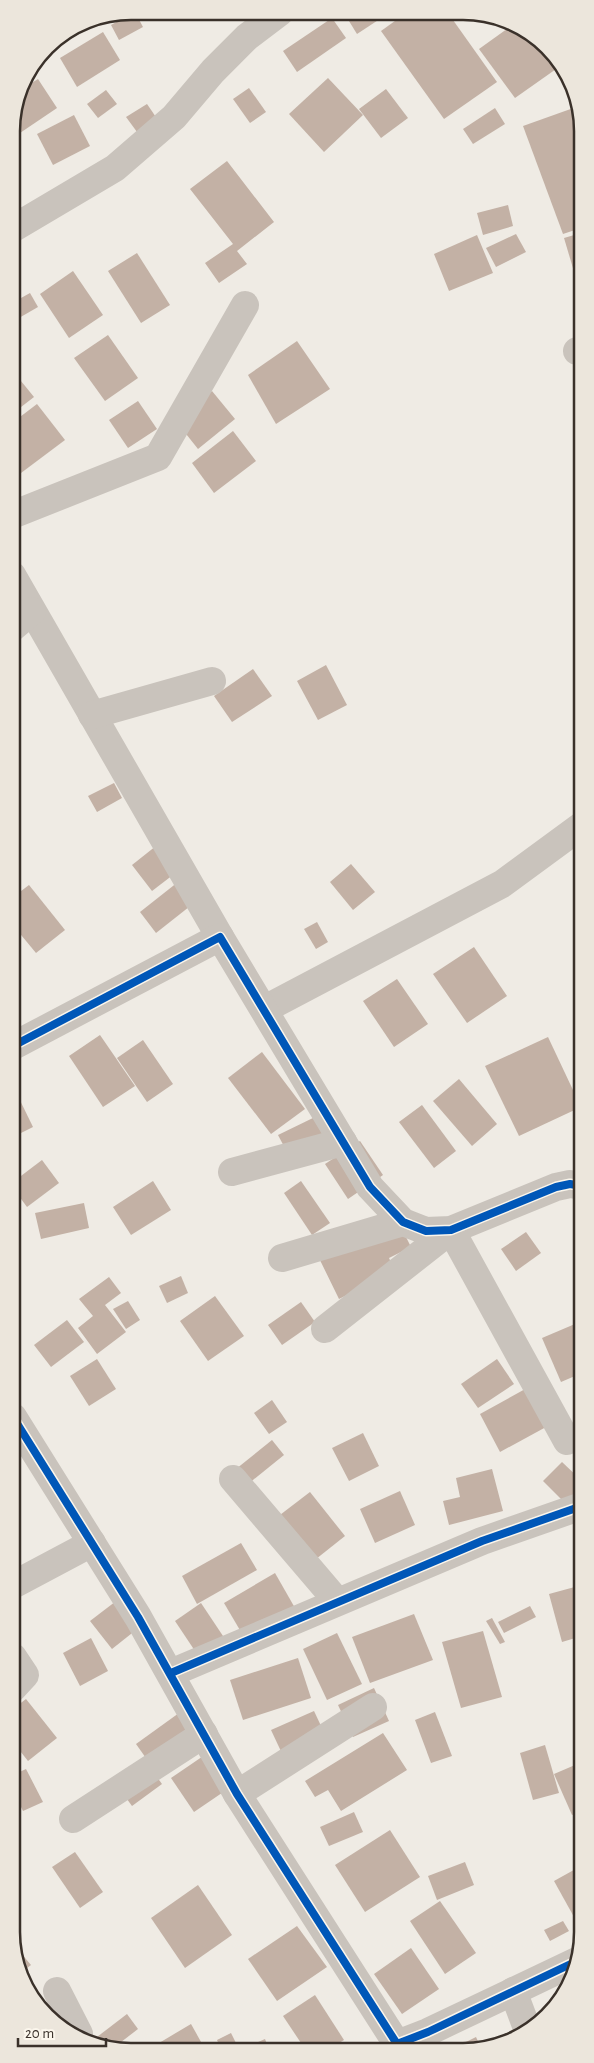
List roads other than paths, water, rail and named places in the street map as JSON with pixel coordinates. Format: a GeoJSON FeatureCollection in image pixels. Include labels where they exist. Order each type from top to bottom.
{"type":"FeatureCollection","features":[{"type":"Feature","properties":{"kind":"street"},"geometry":{"type":"LineString","coordinates":[[20,224],[116,168],[174,117],[247,37],[269,20]]}},
{"type":"Feature","properties":{"kind":"street"},"geometry":{"type":"LineString","coordinates":[[20,513],[158,457],[245,305]]}},
{"type":"Feature","properties":{"kind":"street"},"geometry":{"type":"LineString","coordinates":[[22,619],[92,715],[220,937],[265,1009],[370,1187],[403,1222],[426,1231],[451,1230]]}},
{"type":"Feature","properties":{"kind":"street"},"geometry":{"type":"LineString","coordinates":[[92,715],[212,681]]}},
{"type":"Feature","properties":{"kind":"street"},"geometry":{"type":"LineString","coordinates":[[265,1009],[502,884],[574,831]]}},
{"type":"Feature","properties":{"kind":"street"},"geometry":{"type":"LineString","coordinates":[[20,1042],[220,937]]}},
{"type":"Feature","properties":{"kind":"street"},"geometry":{"type":"LineString","coordinates":[[232,1172],[343,1142]]}},
{"type":"Feature","properties":{"kind":"street"},"geometry":{"type":"LineString","coordinates":[[325,1329],[451,1230],[556,1187],[574,1185]]}},
{"type":"Feature","properties":{"kind":"street"},"geometry":{"type":"LineString","coordinates":[[282,1258],[403,1222]]}},
{"type":"Feature","properties":{"kind":"street"},"geometry":{"type":"LineString","coordinates":[[451,1230],[567,1440]]}},
{"type":"Feature","properties":{"kind":"street"},"geometry":{"type":"LineString","coordinates":[[20,1428],[92,1542],[170,1673],[237,1794],[389,2043]]}},
{"type":"Feature","properties":{"kind":"street"},"geometry":{"type":"LineString","coordinates":[[233,1479],[337,1601]]}},
{"type":"Feature","properties":{"kind":"street"},"geometry":{"type":"LineString","coordinates":[[170,1673],[482,1541],[574,1509]]}},
{"type":"Feature","properties":{"kind":"street"},"geometry":{"type":"LineString","coordinates":[[20,1581],[92,1542]]}},
{"type":"Feature","properties":{"kind":"street"},"geometry":{"type":"LineString","coordinates":[[20,1668],[25,1675],[20,1680]]}},
{"type":"Feature","properties":{"kind":"street"},"geometry":{"type":"LineString","coordinates":[[237,1794],[373,1707]]}},
{"type":"Feature","properties":{"kind":"street"},"geometry":{"type":"LineString","coordinates":[[73,1819],[204,1734]]}},
{"type":"Feature","properties":{"kind":"street"},"geometry":{"type":"LineString","coordinates":[[401,2043],[569,1965]]}},
{"type":"Feature","properties":{"kind":"street"},"geometry":{"type":"LineString","coordinates":[[57,1991],[76,2028]]}},
{"type":"Feature","properties":{"kind":"street"},"geometry":{"type":"LineString","coordinates":[[513,1991],[525,2024]]}}]}
